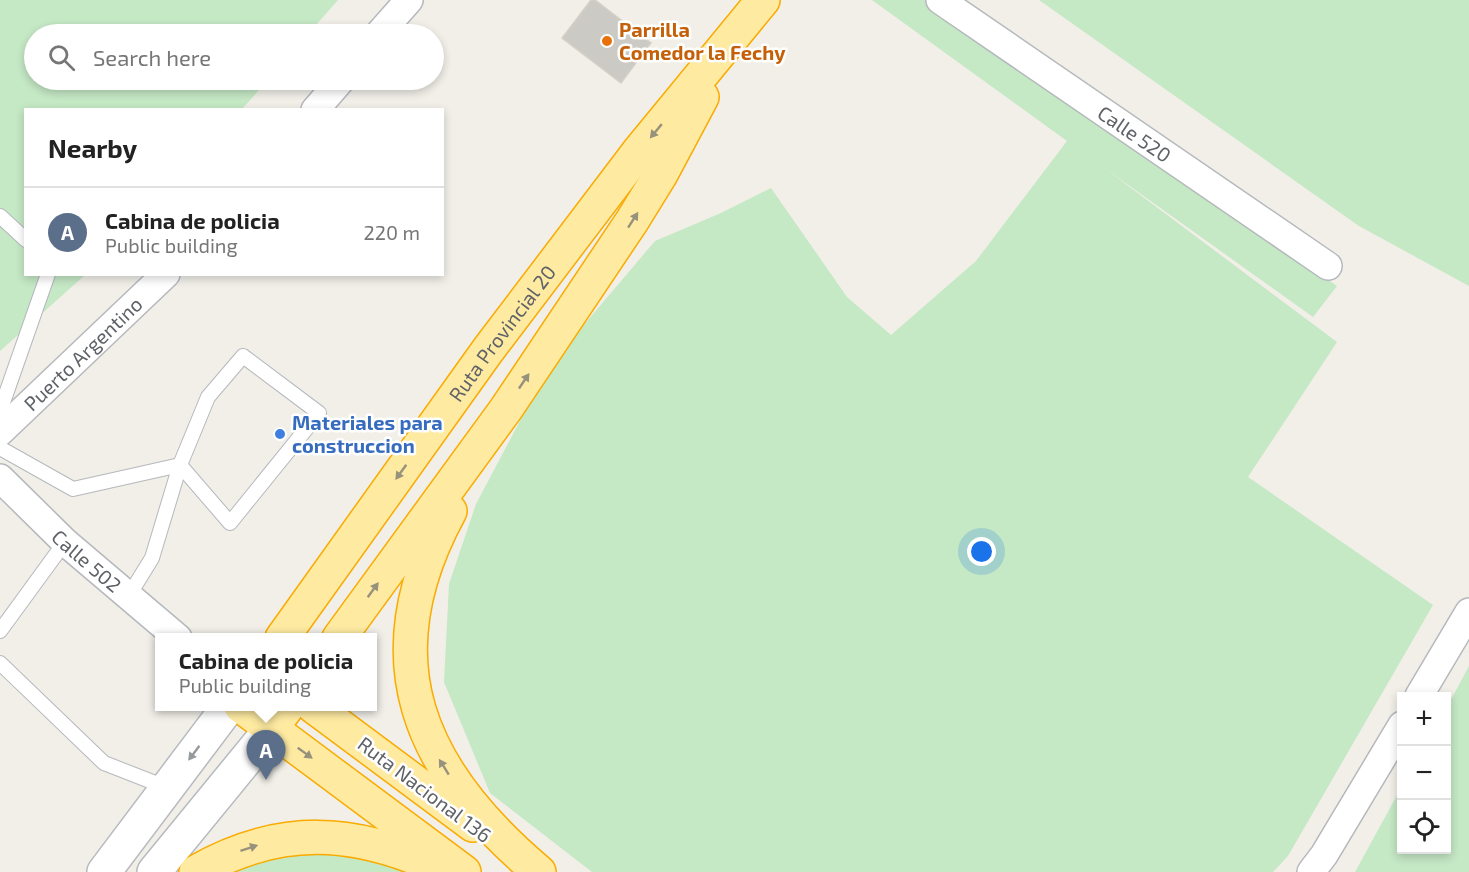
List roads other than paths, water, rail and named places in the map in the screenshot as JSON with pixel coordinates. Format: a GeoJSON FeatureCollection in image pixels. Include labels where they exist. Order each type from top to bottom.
{"type":"FeatureCollection","features":[{"type":"Feature","properties":{"kind":"highway","name":"Ruta Provincial 20"},"geometry":{"type":"LineString","coordinates":[[286,633],[488,350],[639,151],[763,0]]}},
{"type":"Feature","properties":{"kind":"highway","name":"Ruta Provincial 20"},"geometry":{"type":"LineString","coordinates":[[343,633],[506,409],[644,202],[734,38]]}},
{"type":"Feature","properties":{"kind":"highway"},"geometry":{"type":"LineString","coordinates":[[506,409],[437,534],[422,574],[410,639],[412,679],[422,721],[436,753],[448,772],[476,812],[508,846],[538,872]]}},
{"type":"Feature","properties":{"kind":"highway"},"geometry":{"type":"LineString","coordinates":[[257,711],[279,718],[464,872]]}},
{"type":"Feature","properties":{"kind":"highway","name":"Ruta Nacional 136"},"geometry":{"type":"LineString","coordinates":[[321,711],[538,872]]}},
{"type":"Feature","properties":{"kind":"highway"},"geometry":{"type":"LineString","coordinates":[[196,872],[222,858],[268,842],[302,837],[340,838],[388,848],[420,858],[450,872]]}},
{"type":"Feature","properties":{"kind":"main road"},"geometry":{"type":"LineString","coordinates":[[104,872],[225,711]]}},
{"type":"Feature","properties":{"kind":"main road"},"geometry":{"type":"LineString","coordinates":[[154,872],[279,718]]}},
{"type":"Feature","properties":{"kind":"street"},"geometry":{"type":"LineString","coordinates":[[388,24],[409,0]]}},
{"type":"Feature","properties":{"kind":"street","name":"Calle 520"},"geometry":{"type":"LineString","coordinates":[[940,0],[1328,266]]}},
{"type":"Feature","properties":{"kind":"street"},"geometry":{"type":"LineString","coordinates":[[317,108],[332,90]]}},
{"type":"Feature","properties":{"kind":"street","name":"Puerto Argentino"},"geometry":{"type":"LineString","coordinates":[[0,432],[164,276]]}},
{"type":"Feature","properties":{"kind":"street","name":"Calle 502"},"geometry":{"type":"LineString","coordinates":[[0,478],[65,542],[172,633]]}},
{"type":"Feature","properties":{"kind":"street"},"geometry":{"type":"LineString","coordinates":[[1421,692],[1469,612]]}},
{"type":"Feature","properties":{"kind":"street"},"geometry":{"type":"LineString","coordinates":[[1311,872],[1324,855],[1397,732]]}},
{"type":"Feature","properties":{"kind":"lane"},"geometry":{"type":"LineString","coordinates":[[0,216],[24,238]]}},
{"type":"Feature","properties":{"kind":"lane"},"geometry":{"type":"LineString","coordinates":[[0,411],[47,276]]}},
{"type":"Feature","properties":{"kind":"lane"},"geometry":{"type":"LineString","coordinates":[[128,597],[152,558],[180,465],[208,397],[243,356],[319,413],[230,523],[180,465]]}},
{"type":"Feature","properties":{"kind":"lane"},"geometry":{"type":"LineString","coordinates":[[0,448],[73,489],[180,465]]}},
{"type":"Feature","properties":{"kind":"lane"},"geometry":{"type":"LineString","coordinates":[[0,631],[65,542]]}},
{"type":"Feature","properties":{"kind":"lane"},"geometry":{"type":"LineString","coordinates":[[0,663],[104,763],[168,788]]}},
{"type":"Feature","properties":{"kind":"place","name":"Parrilla Comedor la Fechy"},"geometry":{"type":"Point","coordinates":[607,41]}},
{"type":"Feature","properties":{"kind":"place","name":"Materiales para construccion"},"geometry":{"type":"Point","coordinates":[280,434]}},
{"type":"Feature","properties":{"kind":"place","name":"Cabina de policia"},"geometry":{"type":"Point","coordinates":[266,780]}}]}
